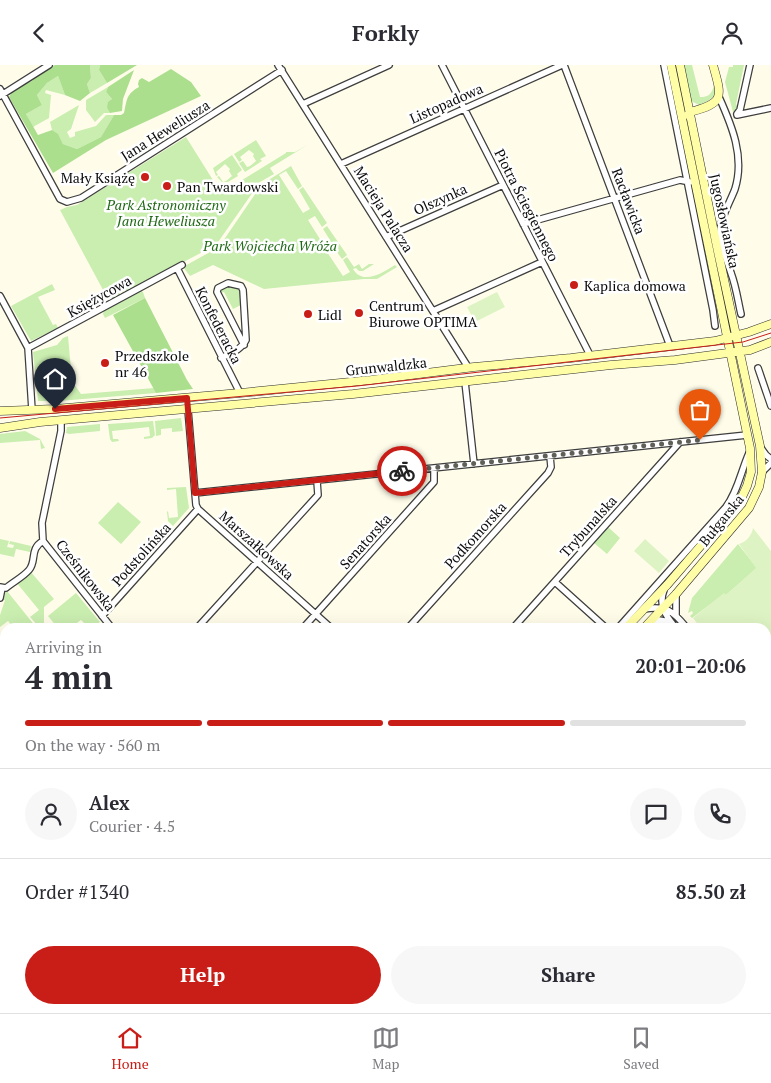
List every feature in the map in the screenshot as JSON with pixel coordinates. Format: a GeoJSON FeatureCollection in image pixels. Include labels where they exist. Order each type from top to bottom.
{"type":"FeatureCollection","features":[{"type":"Feature","properties":{"kind":"street"},"geometry":{"type":"LineString","coordinates":[[1,93],[49,65]]}},
{"type":"Feature","properties":{"kind":"street"},"geometry":{"type":"LineString","coordinates":[[303,104],[389,65]]}},
{"type":"Feature","properties":{"kind":"street","name":"Piotra Ściegiennego"},"geometry":{"type":"LineString","coordinates":[[442,65],[590,355]]}},
{"type":"Feature","properties":{"kind":"street","name":"Listopadowa"},"geometry":{"type":"LineString","coordinates":[[341,164],[563,65]]}},
{"type":"Feature","properties":{"kind":"street","name":"Racławicka"},"geometry":{"type":"LineString","coordinates":[[563,65],[670,346]]}},
{"type":"Feature","properties":{"kind":"street"},"geometry":{"type":"LineString","coordinates":[[664,65],[685,169],[692,183],[715,326]]}},
{"type":"Feature","properties":{"kind":"street","name":"Jugosłowiańska"},"geometry":{"type":"LineString","coordinates":[[671,65],[684,129],[692,183],[726,338]]}},
{"type":"Feature","properties":{"kind":"street","name":"Jugosłowiańska"},"geometry":{"type":"LineString","coordinates":[[680,65],[737,335]]}},
{"type":"Feature","properties":{"kind":"street","name":"Jugosłowiańska"},"geometry":{"type":"LineString","coordinates":[[713,65],[720,87],[719,97],[729,118],[738,151],[739,168],[737,183],[720,232],[724,257],[732,274],[741,314]]}},
{"type":"Feature","properties":{"kind":"street"},"geometry":{"type":"LineString","coordinates":[[738,114],[750,65]]}},
{"type":"Feature","properties":{"kind":"street","name":"Jana Heweliusza"},"geometry":{"type":"LineString","coordinates":[[1,93],[60,199],[66,202],[80,198],[280,67]]}},
{"type":"Feature","properties":{"kind":"street","name":"Macieja Palacza"},"geometry":{"type":"LineString","coordinates":[[280,67],[468,367]]}},
{"type":"Feature","properties":{"kind":"street"},"geometry":{"type":"LineString","coordinates":[[690,112],[710,106],[719,97]]}},
{"type":"Feature","properties":{"kind":"street"},"geometry":{"type":"LineString","coordinates":[[678,99],[690,112]]}},
{"type":"Feature","properties":{"kind":"street"},"geometry":{"type":"LineString","coordinates":[[729,118],[738,114],[771,108]]}},
{"type":"Feature","properties":{"kind":"street"},"geometry":{"type":"LineString","coordinates":[[684,129],[690,112]]}},
{"type":"Feature","properties":{"kind":"street"},"geometry":{"type":"LineString","coordinates":[[523,224],[680,180],[692,183]]}},
{"type":"Feature","properties":{"kind":"street","name":"Olszynka"},"geometry":{"type":"LineString","coordinates":[[386,237],[503,185]]}},
{"type":"Feature","properties":{"kind":"street"},"geometry":{"type":"LineString","coordinates":[[433,311],[542,262]]}},
{"type":"Feature","properties":{"kind":"street","name":"Księżycowa"},"geometry":{"type":"LineString","coordinates":[[28,348],[179,267]]}},
{"type":"Feature","properties":{"kind":"street","name":"Konfederacka"},"geometry":{"type":"LineString","coordinates":[[179,267],[240,393]]}},
{"type":"Feature","properties":{"kind":"street"},"geometry":{"type":"LineString","coordinates":[[221,357],[240,349],[244,345],[246,340],[243,290],[241,287],[228,283],[218,288],[217,292],[244,345]]}},
{"type":"Feature","properties":{"kind":"street"},"geometry":{"type":"LineString","coordinates":[[0,295],[28,348],[32,410]]}},
{"type":"Feature","properties":{"kind":"street","name":"Grunwaldzka"},"geometry":{"type":"LineString","coordinates":[[0,411],[187,398],[371,380],[468,367],[670,346],[726,338],[771,324]]}},
{"type":"Feature","properties":{"kind":"street","name":"Bułgarska"},"geometry":{"type":"LineString","coordinates":[[648,623],[676,594],[749,507],[756,496],[762,471],[760,446],[737,335]]}},
{"type":"Feature","properties":{"kind":"street","name":"Bułgarska"},"geometry":{"type":"LineString","coordinates":[[631,623],[666,586],[741,499],[748,486],[751,472],[750,448],[726,338]]}},
{"type":"Feature","properties":{"kind":"street","name":"Grunwaldzka"},"geometry":{"type":"LineString","coordinates":[[0,428],[61,420],[465,382],[729,353],[756,348],[771,342]]}},
{"type":"Feature","properties":{"kind":"street"},"geometry":{"type":"LineString","coordinates":[[758,368],[771,406]]}},
{"type":"Feature","properties":{"kind":"street"},"geometry":{"type":"LineString","coordinates":[[465,382],[474,464]]}},
{"type":"Feature","properties":{"kind":"street"},"geometry":{"type":"LineString","coordinates":[[222,395],[223,406]]}},
{"type":"Feature","properties":{"kind":"street"},"geometry":{"type":"LineString","coordinates":[[187,398],[198,509]]}},
{"type":"Feature","properties":{"kind":"street","name":"Cześnikowska"},"geometry":{"type":"LineString","coordinates":[[61,420],[61,431],[42,523],[43,541],[108,623]]}},
{"type":"Feature","properties":{"kind":"street"},"geometry":{"type":"LineString","coordinates":[[195,493],[747,435]]}},
{"type":"Feature","properties":{"kind":"street","name":"Trybunalska"},"geometry":{"type":"LineString","coordinates":[[518,623],[680,442]]}},
{"type":"Feature","properties":{"kind":"street"},"geometry":{"type":"LineString","coordinates":[[760,446],[771,459]]}},
{"type":"Feature","properties":{"kind":"street","name":"Bułgarska"},"geometry":{"type":"LineString","coordinates":[[622,623],[726,507],[736,490],[750,448]]}},
{"type":"Feature","properties":{"kind":"street","name":"Podkomorska"},"geometry":{"type":"LineString","coordinates":[[413,623],[548,473],[551,467],[550,456]]}},
{"type":"Feature","properties":{"kind":"street"},"geometry":{"type":"LineString","coordinates":[[762,471],[771,463]]}},
{"type":"Feature","properties":{"kind":"street","name":"Senatorska"},"geometry":{"type":"LineString","coordinates":[[308,623],[434,482],[434,468]]}},
{"type":"Feature","properties":{"kind":"street"},"geometry":{"type":"LineString","coordinates":[[202,623],[318,495],[317,481]]}},
{"type":"Feature","properties":{"kind":"street","name":"Marszałkowska"},"geometry":{"type":"LineString","coordinates":[[198,509],[325,623]]}},
{"type":"Feature","properties":{"kind":"street","name":"Podstolińska"},"geometry":{"type":"LineString","coordinates":[[102,616],[198,509]]}},
{"type":"Feature","properties":{"kind":"street"},"geometry":{"type":"LineString","coordinates":[[0,598],[1,588],[6,588],[30,569],[35,549],[43,541]]}},
{"type":"Feature","properties":{"kind":"street"},"geometry":{"type":"LineString","coordinates":[[555,582],[600,623]]}},
{"type":"Feature","properties":{"kind":"street"},"geometry":{"type":"LineString","coordinates":[[666,586],[667,595],[676,594],[676,615]]}},
{"type":"Feature","properties":{"kind":"street"},"geometry":{"type":"LineString","coordinates":[[666,586],[662,596],[663,608],[670,622]]}},
{"type":"Feature","properties":{"kind":"street"},"geometry":{"type":"LineString","coordinates":[[644,609],[663,608],[676,615],[683,623]]}},
{"type":"Feature","properties":{"kind":"street"},"geometry":{"type":"LineString","coordinates":[[644,609],[648,613],[646,623]]}},
{"type":"Feature","properties":{"kind":"street"},"geometry":{"type":"LineString","coordinates":[[651,623],[659,620],[670,622]]}},
{"type":"Feature","properties":{"kind":"green space"},"geometry":{"type":"Polygon","coordinates":[[[55,65],[90,65],[91,78],[87,84],[90,93],[80,101],[65,95],[58,76],[47,83],[37,95],[42,105],[26,114],[38,135],[52,130],[58,134],[63,144],[77,149],[101,137],[114,115],[124,113],[128,98],[139,87],[139,80],[142,78],[149,82],[171,69],[191,82],[201,96],[106,140],[53,173],[9,97],[16,89],[32,81],[55,65]]]}},
{"type":"Feature","properties":{"kind":"green space"},"geometry":{"type":"Polygon","coordinates":[[[90,65],[100,65],[99,70],[107,83],[90,93],[87,84],[91,78],[90,65]]]}},
{"type":"Feature","properties":{"kind":"green space"},"geometry":{"type":"Polygon","coordinates":[[[100,65],[137,65],[107,83],[99,70],[100,65]]]}},
{"type":"Feature","properties":{"kind":"green space"},"geometry":{"type":"Polygon","coordinates":[[[684,65],[692,65],[700,97],[706,97],[710,94],[716,83],[716,91],[710,100],[699,105],[691,101],[684,65]]]}},
{"type":"Feature","properties":{"kind":"green space"},"geometry":{"type":"Polygon","coordinates":[[[733,65],[744,65],[736,104],[739,109],[733,112],[725,82],[729,67],[733,67],[733,65]]]}},
{"type":"Feature","properties":{"kind":"green space"},"geometry":{"type":"Polygon","coordinates":[[[134,70],[123,99],[122,111],[110,113],[107,108],[108,102],[112,99],[106,92],[108,87],[134,70]]]}},
{"type":"Feature","properties":{"kind":"green space"},"geometry":{"type":"Polygon","coordinates":[[[58,76],[65,95],[46,90],[45,93],[51,95],[49,118],[33,127],[26,114],[42,105],[37,95],[47,83],[58,76]]]}},
{"type":"Feature","properties":{"kind":"green space"},"geometry":{"type":"Polygon","coordinates":[[[108,87],[106,92],[112,99],[107,108],[110,113],[104,113],[95,122],[86,110],[86,100],[108,87]]]}},
{"type":"Feature","properties":{"kind":"green space"},"geometry":{"type":"Polygon","coordinates":[[[79,105],[71,129],[67,132],[70,138],[75,136],[75,132],[96,126],[106,115],[114,115],[101,137],[77,149],[63,144],[58,135],[52,130],[50,122],[79,105]]]}},
{"type":"Feature","properties":{"kind":"green space","name":"Park Astronomiczny Jana Heweliusza"},"geometry":{"type":"Polygon","coordinates":[[[186,137],[221,193],[286,152],[295,152],[309,144],[270,168],[274,174],[260,182],[216,245],[109,301],[60,210],[77,205],[186,137]]]}},
{"type":"Feature","properties":{"kind":"green space"},"geometry":{"type":"Polygon","coordinates":[[[256,140],[266,156],[260,159],[262,161],[245,172],[239,163],[243,161],[247,167],[250,166],[256,161],[253,156],[254,154],[249,150],[240,157],[242,160],[239,162],[234,154],[256,140]]]}},
{"type":"Feature","properties":{"kind":"green space"},"geometry":{"type":"Polygon","coordinates":[[[232,155],[242,170],[237,174],[238,176],[228,182],[223,182],[232,176],[229,171],[230,169],[225,164],[216,172],[218,175],[216,176],[213,168],[232,155]]]}},
{"type":"Feature","properties":{"kind":"green space","name":"Park Wojciecha Wróża"},"geometry":{"type":"Polygon","coordinates":[[[291,166],[302,186],[298,189],[286,171],[279,175],[303,213],[310,209],[299,190],[303,187],[327,223],[322,227],[315,216],[308,220],[323,244],[330,240],[323,229],[327,226],[347,255],[342,259],[334,248],[327,252],[343,276],[350,272],[343,260],[347,257],[354,267],[359,264],[362,269],[369,264],[374,264],[363,271],[359,271],[356,268],[353,269],[362,277],[374,276],[395,265],[397,267],[377,279],[264,289],[213,265],[190,276],[183,267],[219,247],[262,184],[291,166]]]}},
{"type":"Feature","properties":{"kind":"green space"},"geometry":{"type":"Polygon","coordinates":[[[52,284],[55,290],[38,297],[53,325],[56,324],[58,328],[31,341],[11,306],[52,284]]]}},
{"type":"Feature","properties":{"kind":"green space"},"geometry":{"type":"Polygon","coordinates":[[[229,284],[240,287],[243,304],[233,309],[224,292],[220,293],[220,290],[229,284]]]}},
{"type":"Feature","properties":{"kind":"green space"},"geometry":{"type":"Polygon","coordinates":[[[140,290],[145,298],[105,318],[104,310],[140,290]]]}},
{"type":"Feature","properties":{"kind":"green space"},"geometry":{"type":"Polygon","coordinates":[[[497,292],[505,307],[475,322],[467,307],[497,292]]]}},
{"type":"Feature","properties":{"kind":"green space"},"geometry":{"type":"Polygon","coordinates":[[[145,298],[193,389],[156,393],[113,315],[145,298]]]}},
{"type":"Feature","properties":{"kind":"green space"},"geometry":{"type":"Polygon","coordinates":[[[68,336],[72,381],[81,394],[154,388],[156,393],[38,401],[33,352],[57,345],[63,338],[68,336]]]}},
{"type":"Feature","properties":{"kind":"green space"},"geometry":{"type":"Polygon","coordinates":[[[181,418],[183,431],[172,432],[172,428],[161,429],[161,435],[156,436],[155,421],[181,418]]]}},
{"type":"Feature","properties":{"kind":"green space"},"geometry":{"type":"Polygon","coordinates":[[[153,421],[155,435],[152,438],[144,439],[144,437],[150,436],[149,427],[112,431],[113,439],[118,439],[119,441],[112,442],[110,439],[108,424],[153,421]]]}},
{"type":"Feature","properties":{"kind":"green space"},"geometry":{"type":"Polygon","coordinates":[[[100,424],[100,431],[66,433],[67,427],[100,424]]]}},
{"type":"Feature","properties":{"kind":"green space"},"geometry":{"type":"Polygon","coordinates":[[[25,431],[40,439],[45,448],[41,449],[40,440],[0,443],[0,434],[25,431]]]}},
{"type":"Feature","properties":{"kind":"green space"},"geometry":{"type":"Polygon","coordinates":[[[186,487],[189,508],[173,526],[168,521],[167,512],[169,518],[178,517],[176,489],[167,490],[167,488],[186,487]]]}},
{"type":"Feature","properties":{"kind":"green space"},"geometry":{"type":"Polygon","coordinates":[[[118,502],[141,522],[121,544],[98,523],[118,502]]]}},
{"type":"Feature","properties":{"kind":"green space"},"geometry":{"type":"Polygon","coordinates":[[[608,527],[620,538],[607,554],[594,543],[608,527]]]}},
{"type":"Feature","properties":{"kind":"green space"},"geometry":{"type":"Polygon","coordinates":[[[753,528],[771,551],[771,623],[697,623],[693,618],[724,593],[726,595],[756,568],[739,544],[744,542],[753,528]]]}},
{"type":"Feature","properties":{"kind":"green space"},"geometry":{"type":"Polygon","coordinates":[[[0,539],[9,541],[7,547],[13,548],[14,545],[9,544],[10,541],[31,546],[30,552],[16,549],[14,557],[0,554],[0,539]]]}},
{"type":"Feature","properties":{"kind":"green space"},"geometry":{"type":"Polygon","coordinates":[[[645,539],[669,561],[659,573],[634,551],[645,539]]]}},
{"type":"Feature","properties":{"kind":"green space"},"geometry":{"type":"Polygon","coordinates":[[[738,544],[757,568],[726,595],[724,594],[692,618],[690,616],[693,613],[692,611],[688,613],[692,598],[738,544]]]}},
{"type":"Feature","properties":{"kind":"green space"},"geometry":{"type":"Polygon","coordinates":[[[30,571],[54,599],[44,607],[44,623],[35,623],[30,617],[39,610],[16,582],[30,571]]]}},
{"type":"Feature","properties":{"kind":"green space"},"geometry":{"type":"Polygon","coordinates":[[[7,591],[33,623],[10,623],[8,621],[0,623],[5,593],[7,591]]]}},
{"type":"Feature","properties":{"kind":"green space"},"geometry":{"type":"Polygon","coordinates":[[[76,593],[100,622],[84,623],[81,620],[77,623],[54,623],[48,616],[76,593]]]}},
{"type":"Feature","properties":{"kind":"tram line"},"geometry":{"type":"LineString","coordinates":[[0,418],[357,386],[743,342],[771,333]]}},
{"type":"Feature","properties":{"kind":"way so far"},"geometry":{"type":"LineString","coordinates":[[402,471],[700,440]]}},
{"type":"Feature","properties":{"kind":"place","name":"Mały Książę"},"geometry":{"type":"Point","coordinates":[145,177]}},
{"type":"Feature","properties":{"kind":"place","name":"Pan Twardowski"},"geometry":{"type":"Point","coordinates":[167,186]}},
{"type":"Feature","properties":{"kind":"place","name":"Kaplica domowa"},"geometry":{"type":"Point","coordinates":[574,285]}},
{"type":"Feature","properties":{"kind":"place","name":"Centrum Biurowe OPTIMA"},"geometry":{"type":"Point","coordinates":[359,313]}},
{"type":"Feature","properties":{"kind":"place","name":"Lidl"},"geometry":{"type":"Point","coordinates":[308,314]}},
{"type":"Feature","properties":{"kind":"place","name":"Przedszkole nr 46"},"geometry":{"type":"Point","coordinates":[105,363]}},
{"type":"Feature","properties":{"kind":"route"},"geometry":{"type":"LineString","coordinates":[[55,409],[187,398],[195,493],[402,471]]}}]}
